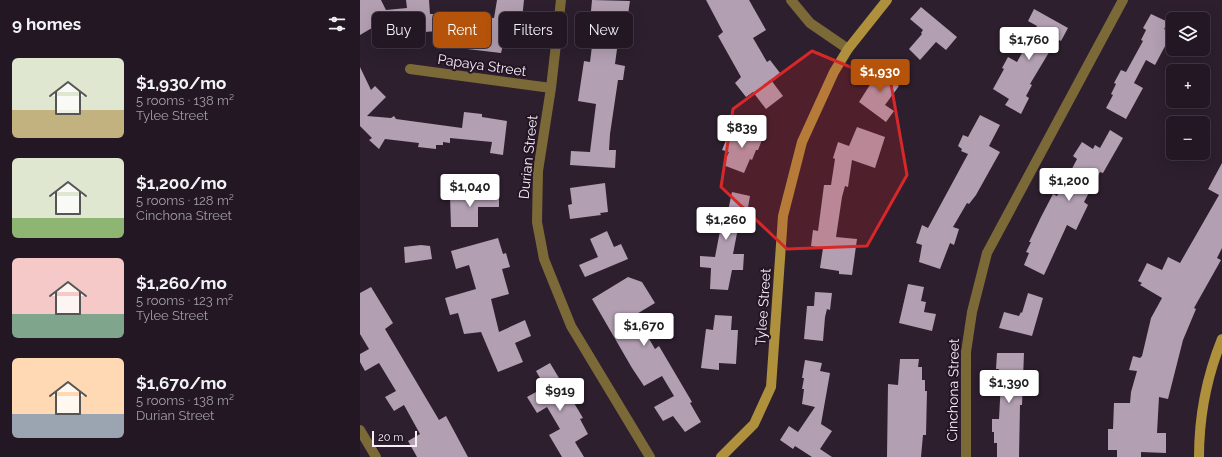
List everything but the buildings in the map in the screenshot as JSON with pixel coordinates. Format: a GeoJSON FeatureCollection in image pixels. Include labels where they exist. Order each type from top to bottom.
{"type":"FeatureCollection","features":[{"type":"Feature","properties":{"kind":"street","name":"Durian Street"},"geometry":{"type":"LineString","coordinates":[[561,0],[538,171],[537,222],[544,260],[571,326],[650,457]]}},
{"type":"Feature","properties":{"kind":"street"},"geometry":{"type":"LineString","coordinates":[[790,0],[810,23],[848,49]]}},
{"type":"Feature","properties":{"kind":"street","name":"Tylee Street"},"geometry":{"type":"LineString","coordinates":[[720,457],[754,424],[771,387],[783,216],[802,142],[834,72],[848,49],[887,0]]}},
{"type":"Feature","properties":{"kind":"street","name":"Cinchona Street"},"geometry":{"type":"LineString","coordinates":[[966,457],[966,352],[972,312],[987,253],[1123,0]]}},
{"type":"Feature","properties":{"kind":"street","name":"Papaya Street"},"geometry":{"type":"LineString","coordinates":[[410,69],[550,88]]}},
{"type":"Feature","properties":{"kind":"street"},"geometry":{"type":"LineString","coordinates":[[1200,457],[1199,435],[1207,388],[1222,339]]}},
{"type":"Feature","properties":{"kind":"street"},"geometry":{"type":"LineString","coordinates":[[360,430],[376,457]]}},
{"type":"Feature","properties":{"kind":"highlighted area"},"geometry":{"type":"Polygon","coordinates":[[[812,51],[891,84],[907,175],[867,246],[787,249],[721,187],[733,109],[812,51]]]}}]}
